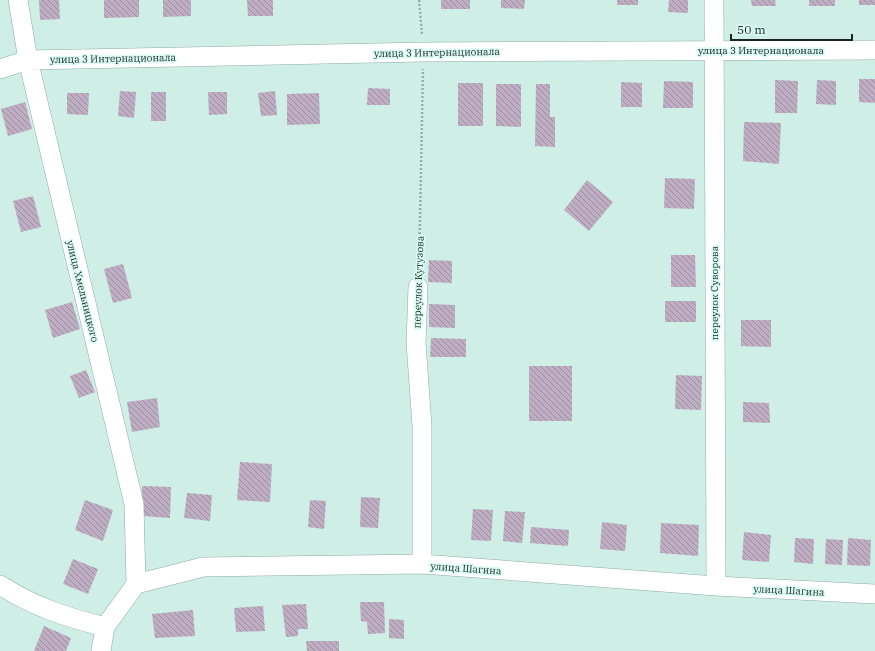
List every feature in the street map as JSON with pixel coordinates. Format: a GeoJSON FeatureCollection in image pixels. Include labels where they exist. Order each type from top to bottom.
{"type":"FeatureCollection","features":[{"type":"Feature","properties":{"kind":"street","name":"улица Хмельницкого"},"geometry":{"type":"LineString","coordinates":[[18,0],[28,60],[134,504],[136,584]]}},
{"type":"Feature","properties":{"kind":"street","name":"переулок Суворова"},"geometry":{"type":"LineString","coordinates":[[714,0],[716,586]]}},
{"type":"Feature","properties":{"kind":"street","name":"улица 3 Интернационала"},"geometry":{"type":"LineString","coordinates":[[0,69],[28,60],[423,52],[875,50]]}},
{"type":"Feature","properties":{"kind":"street","name":"переулок Кутузова"},"geometry":{"type":"LineString","coordinates":[[418,287],[416,343],[422,426],[422,564]]}},
{"type":"Feature","properties":{"kind":"street","name":"улица Шагина"},"geometry":{"type":"LineString","coordinates":[[136,584],[203,567],[422,564],[716,586],[875,594]]}},
{"type":"Feature","properties":{"kind":"street"},"geometry":{"type":"LineString","coordinates":[[101,651],[105,627],[136,584]]}},
{"type":"Feature","properties":{"kind":"street"},"geometry":{"type":"LineString","coordinates":[[0,585],[17,595],[65,617],[105,627]]}},
{"type":"Feature","properties":{"kind":"path","name":"переулок Кутузова"},"geometry":{"type":"LineString","coordinates":[[418,287],[423,52],[419,0]]}},
{"type":"Feature","properties":{"kind":"building"},"geometry":{"type":"Polygon","coordinates":[[[39,0],[59,0],[60,19],[40,20],[39,0]]]}},
{"type":"Feature","properties":{"kind":"building"},"geometry":{"type":"Polygon","coordinates":[[[104,0],[139,0],[139,17],[104,18],[104,0]]]}},
{"type":"Feature","properties":{"kind":"building"},"geometry":{"type":"Polygon","coordinates":[[[163,0],[191,0],[191,16],[163,17],[163,0]]]}},
{"type":"Feature","properties":{"kind":"building"},"geometry":{"type":"Polygon","coordinates":[[[247,0],[273,0],[273,16],[248,16],[247,0]]]}},
{"type":"Feature","properties":{"kind":"building"},"geometry":{"type":"Polygon","coordinates":[[[441,0],[470,0],[470,9],[441,9],[441,0]]]}},
{"type":"Feature","properties":{"kind":"building"},"geometry":{"type":"Polygon","coordinates":[[[501,0],[525,0],[524,9],[501,8],[501,0]]]}},
{"type":"Feature","properties":{"kind":"building"},"geometry":{"type":"Polygon","coordinates":[[[617,0],[638,0],[638,5],[617,5],[617,0]]]}},
{"type":"Feature","properties":{"kind":"building"},"geometry":{"type":"Polygon","coordinates":[[[669,0],[688,0],[688,13],[668,12],[669,0]]]}},
{"type":"Feature","properties":{"kind":"building"},"geometry":{"type":"Polygon","coordinates":[[[751,0],[775,0],[776,6],[752,6],[751,0]]]}},
{"type":"Feature","properties":{"kind":"building"},"geometry":{"type":"Polygon","coordinates":[[[809,0],[835,0],[835,6],[809,6],[809,0]]]}},
{"type":"Feature","properties":{"kind":"building"},"geometry":{"type":"Polygon","coordinates":[[[859,0],[875,0],[875,5],[859,5],[859,0]]]}},
{"type":"Feature","properties":{"kind":"building"},"geometry":{"type":"Polygon","coordinates":[[[859,79],[875,79],[875,103],[859,102],[859,79]]]}},
{"type":"Feature","properties":{"kind":"building"},"geometry":{"type":"Polygon","coordinates":[[[775,80],[798,81],[797,113],[775,113],[775,80]]]}},
{"type":"Feature","properties":{"kind":"building"},"geometry":{"type":"Polygon","coordinates":[[[817,80],[836,81],[836,105],[816,104],[817,80]]]}},
{"type":"Feature","properties":{"kind":"building"},"geometry":{"type":"Polygon","coordinates":[[[664,81],[693,82],[693,108],[663,108],[664,81]]]}},
{"type":"Feature","properties":{"kind":"building"},"geometry":{"type":"Polygon","coordinates":[[[621,82],[642,83],[642,107],[621,107],[621,82]]]}},
{"type":"Feature","properties":{"kind":"building"},"geometry":{"type":"Polygon","coordinates":[[[458,83],[483,83],[483,126],[458,126],[458,83]]]}},
{"type":"Feature","properties":{"kind":"building"},"geometry":{"type":"Polygon","coordinates":[[[496,84],[521,84],[521,127],[496,126],[496,84]]]}},
{"type":"Feature","properties":{"kind":"building"},"geometry":{"type":"Polygon","coordinates":[[[536,84],[550,84],[550,117],[555,117],[555,147],[535,146],[536,84]]]}},
{"type":"Feature","properties":{"kind":"building"},"geometry":{"type":"Polygon","coordinates":[[[368,88],[390,89],[390,105],[367,105],[368,88]]]}},
{"type":"Feature","properties":{"kind":"building"},"geometry":{"type":"Polygon","coordinates":[[[120,91],[136,92],[134,118],[118,116],[120,91]]]}},
{"type":"Feature","properties":{"kind":"building"},"geometry":{"type":"Polygon","coordinates":[[[275,91],[277,115],[261,116],[258,93],[275,91]]]}},
{"type":"Feature","properties":{"kind":"building"},"geometry":{"type":"Polygon","coordinates":[[[151,92],[166,92],[166,121],[151,121],[151,92]]]}},
{"type":"Feature","properties":{"kind":"building"},"geometry":{"type":"Polygon","coordinates":[[[208,92],[227,92],[227,114],[209,115],[208,92]]]}},
{"type":"Feature","properties":{"kind":"building"},"geometry":{"type":"Polygon","coordinates":[[[67,93],[89,93],[88,115],[67,114],[67,93]]]}},
{"type":"Feature","properties":{"kind":"building"},"geometry":{"type":"Polygon","coordinates":[[[319,93],[320,124],[287,125],[287,94],[319,93]]]}},
{"type":"Feature","properties":{"kind":"building"},"geometry":{"type":"Polygon","coordinates":[[[25,102],[32,129],[8,136],[1,109],[25,102]]]}},
{"type":"Feature","properties":{"kind":"building"},"geometry":{"type":"Polygon","coordinates":[[[744,122],[781,123],[779,164],[743,161],[744,122]]]}},
{"type":"Feature","properties":{"kind":"building"},"geometry":{"type":"Polygon","coordinates":[[[665,178],[695,179],[694,209],[664,208],[665,178]]]}},
{"type":"Feature","properties":{"kind":"building"},"geometry":{"type":"Polygon","coordinates":[[[587,180],[613,202],[589,231],[564,210],[587,180]]]}},
{"type":"Feature","properties":{"kind":"building"},"geometry":{"type":"Polygon","coordinates":[[[33,196],[41,227],[21,232],[13,201],[33,196]]]}},
{"type":"Feature","properties":{"kind":"building"},"geometry":{"type":"Polygon","coordinates":[[[671,255],[695,255],[696,287],[671,287],[671,255]]]}},
{"type":"Feature","properties":{"kind":"building"},"geometry":{"type":"Polygon","coordinates":[[[429,260],[452,261],[452,283],[428,282],[429,260]]]}},
{"type":"Feature","properties":{"kind":"building"},"geometry":{"type":"Polygon","coordinates":[[[123,264],[132,298],[113,303],[104,269],[123,264]]]}},
{"type":"Feature","properties":{"kind":"building"},"geometry":{"type":"Polygon","coordinates":[[[665,301],[696,301],[696,322],[665,322],[665,301]]]}},
{"type":"Feature","properties":{"kind":"building"},"geometry":{"type":"Polygon","coordinates":[[[72,302],[80,329],[53,338],[45,310],[72,302]]]}},
{"type":"Feature","properties":{"kind":"building"},"geometry":{"type":"Polygon","coordinates":[[[429,304],[455,305],[455,328],[429,327],[429,304]]]}},
{"type":"Feature","properties":{"kind":"building"},"geometry":{"type":"Polygon","coordinates":[[[741,320],[771,320],[771,347],[741,346],[741,320]]]}},
{"type":"Feature","properties":{"kind":"building"},"geometry":{"type":"Polygon","coordinates":[[[431,338],[466,339],[466,357],[430,357],[431,338]]]}},
{"type":"Feature","properties":{"kind":"building"},"geometry":{"type":"Polygon","coordinates":[[[529,366],[572,366],[572,421],[529,421],[529,366]]]}},
{"type":"Feature","properties":{"kind":"building"},"geometry":{"type":"Polygon","coordinates":[[[86,370],[95,392],[79,398],[70,376],[86,370]]]}},
{"type":"Feature","properties":{"kind":"building"},"geometry":{"type":"Polygon","coordinates":[[[676,375],[702,376],[701,410],[675,409],[676,375]]]}},
{"type":"Feature","properties":{"kind":"building"},"geometry":{"type":"Polygon","coordinates":[[[157,398],[160,427],[132,432],[127,402],[157,398]]]}},
{"type":"Feature","properties":{"kind":"building"},"geometry":{"type":"Polygon","coordinates":[[[743,402],[769,403],[770,423],[743,422],[743,402]]]}},
{"type":"Feature","properties":{"kind":"building"},"geometry":{"type":"Polygon","coordinates":[[[240,462],[272,464],[270,502],[237,500],[240,462]]]}},
{"type":"Feature","properties":{"kind":"building"},"geometry":{"type":"Polygon","coordinates":[[[142,486],[171,487],[170,518],[142,516],[142,486]]]}},
{"type":"Feature","properties":{"kind":"building"},"geometry":{"type":"Polygon","coordinates":[[[187,493],[212,495],[210,521],[184,518],[187,493]]]}},
{"type":"Feature","properties":{"kind":"building"},"geometry":{"type":"Polygon","coordinates":[[[361,497],[380,498],[378,528],[360,527],[361,497]]]}},
{"type":"Feature","properties":{"kind":"building"},"geometry":{"type":"Polygon","coordinates":[[[85,500],[113,510],[103,541],[75,530],[85,500]]]}},
{"type":"Feature","properties":{"kind":"building"},"geometry":{"type":"Polygon","coordinates":[[[310,500],[326,501],[324,529],[308,527],[310,500]]]}},
{"type":"Feature","properties":{"kind":"building"},"geometry":{"type":"Polygon","coordinates":[[[473,509],[493,510],[491,541],[471,540],[473,509]]]}},
{"type":"Feature","properties":{"kind":"building"},"geometry":{"type":"Polygon","coordinates":[[[505,511],[525,512],[522,543],[503,541],[505,511]]]}},
{"type":"Feature","properties":{"kind":"building"},"geometry":{"type":"Polygon","coordinates":[[[602,522],[627,525],[625,551],[600,549],[602,522]]]}},
{"type":"Feature","properties":{"kind":"building"},"geometry":{"type":"Polygon","coordinates":[[[661,523],[699,525],[698,556],[660,553],[661,523]]]}},
{"type":"Feature","properties":{"kind":"building"},"geometry":{"type":"Polygon","coordinates":[[[531,527],[569,530],[568,546],[530,543],[531,527]]]}},
{"type":"Feature","properties":{"kind":"building"},"geometry":{"type":"Polygon","coordinates":[[[744,532],[771,535],[769,562],[742,560],[744,532]]]}},
{"type":"Feature","properties":{"kind":"building"},"geometry":{"type":"Polygon","coordinates":[[[795,538],[814,539],[813,564],[794,562],[795,538]]]}},
{"type":"Feature","properties":{"kind":"building"},"geometry":{"type":"Polygon","coordinates":[[[848,538],[871,540],[870,566],[847,565],[848,538]]]}},
{"type":"Feature","properties":{"kind":"building"},"geometry":{"type":"Polygon","coordinates":[[[826,539],[843,540],[842,565],[825,564],[826,539]]]}},
{"type":"Feature","properties":{"kind":"building"},"geometry":{"type":"Polygon","coordinates":[[[73,559],[98,569],[88,594],[63,584],[73,559]]]}},
{"type":"Feature","properties":{"kind":"building"},"geometry":{"type":"Polygon","coordinates":[[[360,602],[384,602],[385,633],[368,634],[367,622],[361,621],[360,602]]]}},
{"type":"Feature","properties":{"kind":"building"},"geometry":{"type":"Polygon","coordinates":[[[306,604],[308,629],[298,629],[298,636],[286,637],[282,605],[306,604]]]}},
{"type":"Feature","properties":{"kind":"building"},"geometry":{"type":"Polygon","coordinates":[[[263,606],[265,631],[236,632],[234,608],[263,606]]]}},
{"type":"Feature","properties":{"kind":"building"},"geometry":{"type":"Polygon","coordinates":[[[193,610],[195,636],[155,638],[152,614],[193,610]]]}},
{"type":"Feature","properties":{"kind":"building"},"geometry":{"type":"Polygon","coordinates":[[[389,619],[404,620],[404,639],[389,638],[389,619]]]}},
{"type":"Feature","properties":{"kind":"building"},"geometry":{"type":"Polygon","coordinates":[[[44,626],[71,638],[66,651],[34,651],[44,626]]]}},
{"type":"Feature","properties":{"kind":"building"},"geometry":{"type":"Polygon","coordinates":[[[306,641],[339,641],[339,651],[307,651],[306,641]]]}}]}
